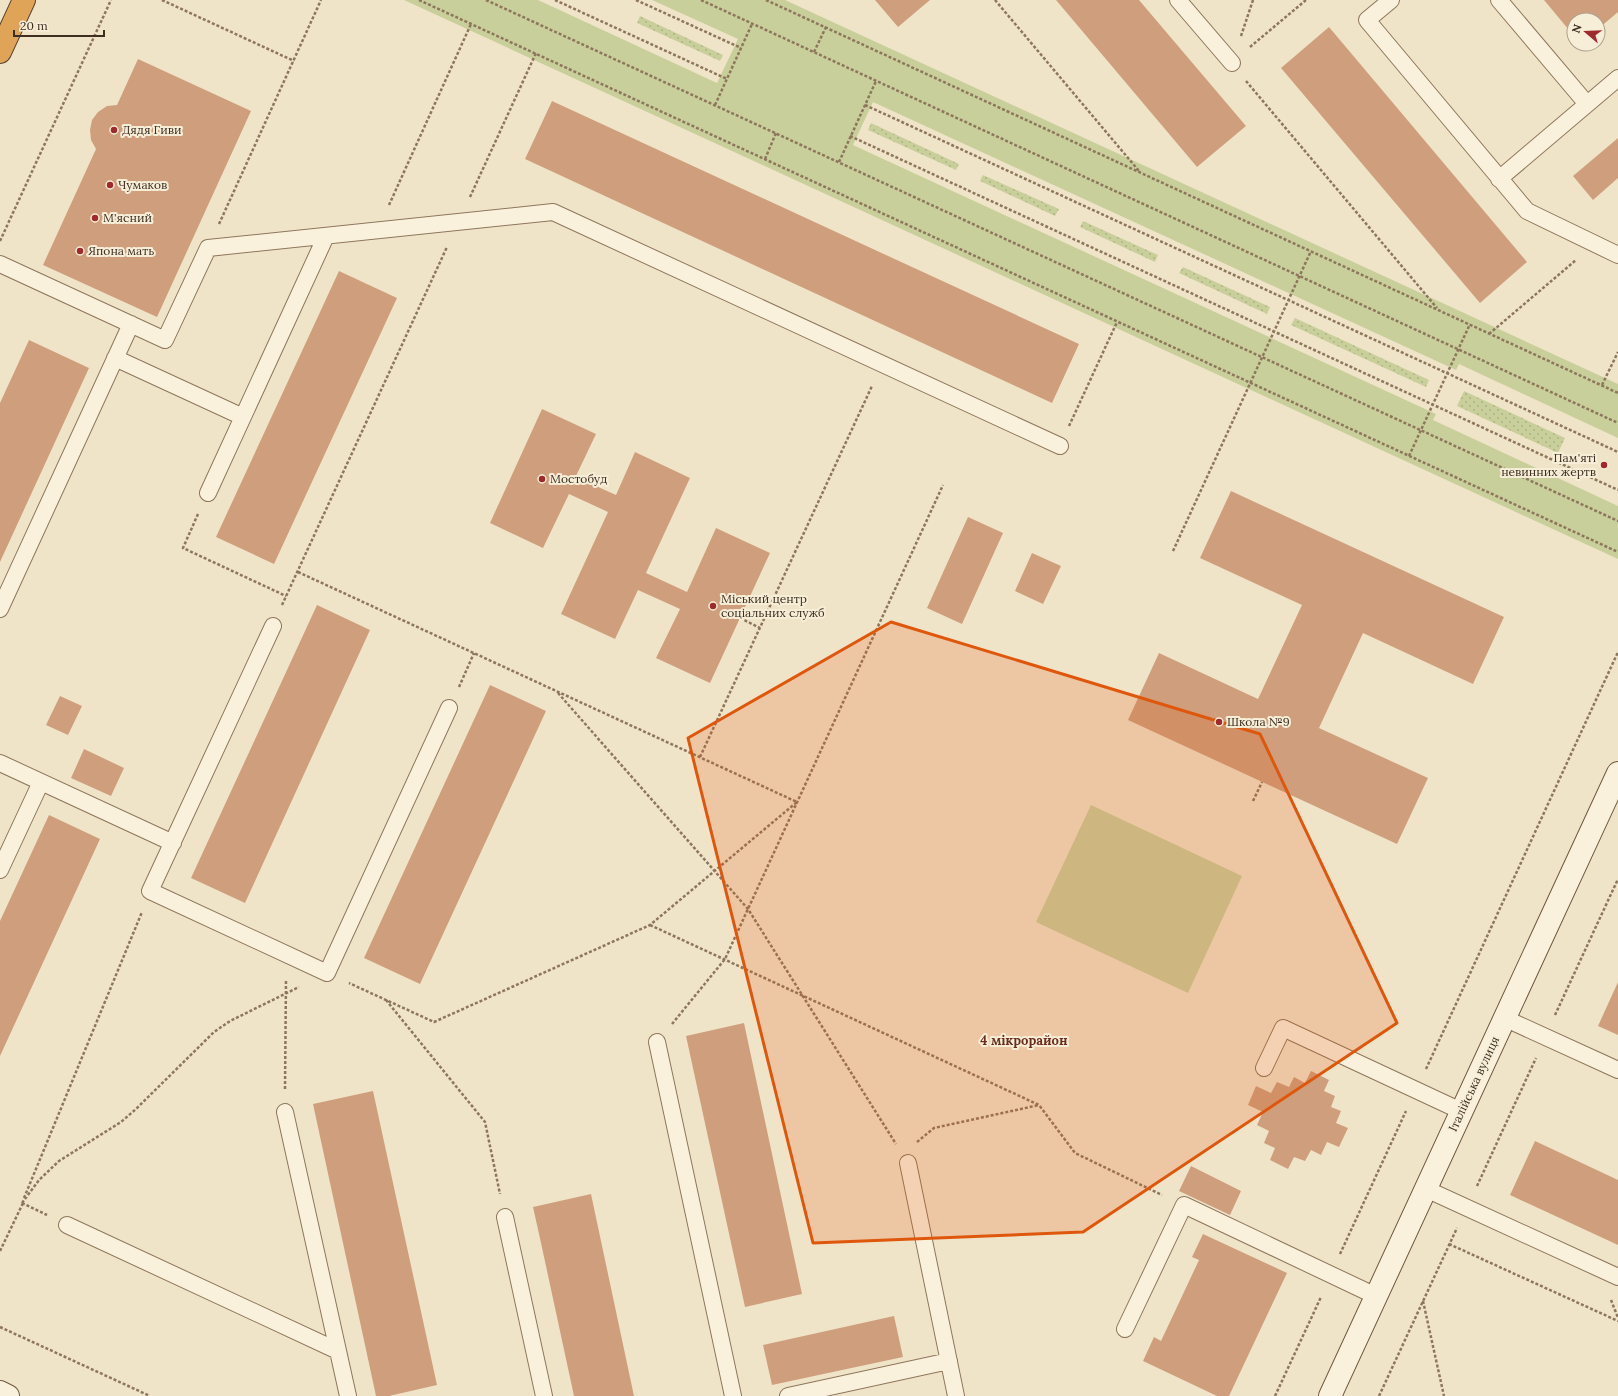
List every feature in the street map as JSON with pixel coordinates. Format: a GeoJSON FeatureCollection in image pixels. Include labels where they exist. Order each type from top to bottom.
{"type":"FeatureCollection","features":[{"type":"Feature","properties":{"kind":"highway"},"geometry":{"type":"LineString","coordinates":[[0,52],[24,0]]}},
{"type":"Feature","properties":{"kind":"street","name":"Італійська вулиця"},"geometry":{"type":"LineString","coordinates":[[1330,1396],[1618,773]]}},
{"type":"Feature","properties":{"kind":"street"},"geometry":{"type":"LineString","coordinates":[[0,1392],[8,1396]]}},
{"type":"Feature","properties":{"kind":"lane"},"geometry":{"type":"LineString","coordinates":[[1178,0],[1232,63]]}},
{"type":"Feature","properties":{"kind":"lane"},"geometry":{"type":"LineString","coordinates":[[1391,0],[1367,20],[1527,211],[1618,255]]}},
{"type":"Feature","properties":{"kind":"lane"},"geometry":{"type":"LineString","coordinates":[[1499,0],[1587,104]]}},
{"type":"Feature","properties":{"kind":"lane"},"geometry":{"type":"LineString","coordinates":[[1499,179],[1618,78]]}},
{"type":"Feature","properties":{"kind":"lane"},"geometry":{"type":"LineString","coordinates":[[0,264],[165,340],[208,248],[553,212],[1060,446]]}},
{"type":"Feature","properties":{"kind":"lane"},"geometry":{"type":"LineString","coordinates":[[208,493],[326,236]]}},
{"type":"Feature","properties":{"kind":"lane"},"geometry":{"type":"LineString","coordinates":[[0,609],[131,324]]}},
{"type":"Feature","properties":{"kind":"lane"},"geometry":{"type":"LineString","coordinates":[[115,358],[243,417]]}},
{"type":"Feature","properties":{"kind":"lane"},"geometry":{"type":"LineString","coordinates":[[272,626],[150,891],[327,973],[449,708]]}},
{"type":"Feature","properties":{"kind":"lane"},"geometry":{"type":"LineString","coordinates":[[0,763],[173,843]]}},
{"type":"Feature","properties":{"kind":"lane"},"geometry":{"type":"LineString","coordinates":[[0,870],[41,782]]}},
{"type":"Feature","properties":{"kind":"lane"},"geometry":{"type":"LineString","coordinates":[[1504,1018],[1618,1070]]}},
{"type":"Feature","properties":{"kind":"lane"},"geometry":{"type":"LineString","coordinates":[[1264,1068],[1283,1028],[1461,1111]]}},
{"type":"Feature","properties":{"kind":"lane"},"geometry":{"type":"LineString","coordinates":[[657,1042],[733,1396]]}},
{"type":"Feature","properties":{"kind":"lane"},"geometry":{"type":"LineString","coordinates":[[285,1112],[348,1396]]}},
{"type":"Feature","properties":{"kind":"lane"},"geometry":{"type":"LineString","coordinates":[[908,1163],[956,1396]]}},
{"type":"Feature","properties":{"kind":"lane"},"geometry":{"type":"LineString","coordinates":[[1426,1189],[1618,1277]]}},
{"type":"Feature","properties":{"kind":"lane"},"geometry":{"type":"LineString","coordinates":[[1124,1329],[1184,1205],[1376,1296]]}},
{"type":"Feature","properties":{"kind":"lane"},"geometry":{"type":"LineString","coordinates":[[505,1217],[544,1396]]}},
{"type":"Feature","properties":{"kind":"lane"},"geometry":{"type":"LineString","coordinates":[[68,1225],[338,1351]]}},
{"type":"Feature","properties":{"kind":"lane"},"geometry":{"type":"LineString","coordinates":[[788,1396],[949,1361]]}},
{"type":"Feature","properties":{"kind":"path"},"geometry":{"type":"LineString","coordinates":[[0,241],[111,0]]}},
{"type":"Feature","properties":{"kind":"path"},"geometry":{"type":"LineString","coordinates":[[162,0],[294,61]]}},
{"type":"Feature","properties":{"kind":"path"},"geometry":{"type":"LineString","coordinates":[[208,248],[321,0]]}},
{"type":"Feature","properties":{"kind":"path"},"geometry":{"type":"LineString","coordinates":[[419,0],[1618,552]]}},
{"type":"Feature","properties":{"kind":"path"},"geometry":{"type":"LineString","coordinates":[[486,0],[1618,521]]}},
{"type":"Feature","properties":{"kind":"path"},"geometry":{"type":"LineString","coordinates":[[555,0],[727,79]]}},
{"type":"Feature","properties":{"kind":"path"},"geometry":{"type":"LineString","coordinates":[[636,0],[740,48]]}},
{"type":"Feature","properties":{"kind":"path"},"geometry":{"type":"LineString","coordinates":[[701,0],[1618,422]]}},
{"type":"Feature","properties":{"kind":"path"},"geometry":{"type":"LineString","coordinates":[[766,0],[1618,393]]}},
{"type":"Feature","properties":{"kind":"path"},"geometry":{"type":"LineString","coordinates":[[995,0],[1141,173]]}},
{"type":"Feature","properties":{"kind":"path"},"geometry":{"type":"LineString","coordinates":[[1232,63],[1253,0]]}},
{"type":"Feature","properties":{"kind":"path"},"geometry":{"type":"LineString","coordinates":[[1232,63],[1306,0]]}},
{"type":"Feature","properties":{"kind":"path"},"geometry":{"type":"LineString","coordinates":[[377,230],[471,24]]}},
{"type":"Feature","properties":{"kind":"path"},"geometry":{"type":"LineString","coordinates":[[715,105],[752,24]]}},
{"type":"Feature","properties":{"kind":"path"},"geometry":{"type":"LineString","coordinates":[[814,52],[826,28]]}},
{"type":"Feature","properties":{"kind":"path"},"geometry":{"type":"LineString","coordinates":[[272,626],[536,53]]}},
{"type":"Feature","properties":{"kind":"path"},"geometry":{"type":"LineString","coordinates":[[1232,63],[1438,310]]}},
{"type":"Feature","properties":{"kind":"path"},"geometry":{"type":"LineString","coordinates":[[839,162],[876,81]]}},
{"type":"Feature","properties":{"kind":"path"},"geometry":{"type":"LineString","coordinates":[[864,105],[1618,452]]}},
{"type":"Feature","properties":{"kind":"path"},"geometry":{"type":"LineString","coordinates":[[765,159],[776,134]]}},
{"type":"Feature","properties":{"kind":"path"},"geometry":{"type":"LineString","coordinates":[[850,136],[1618,490]]}},
{"type":"Feature","properties":{"kind":"path"},"geometry":{"type":"LineString","coordinates":[[1490,334],[1595,244]]}},
{"type":"Feature","properties":{"kind":"path"},"geometry":{"type":"LineString","coordinates":[[1173,551],[1311,251]]}},
{"type":"Feature","properties":{"kind":"path"},"geometry":{"type":"LineString","coordinates":[[1060,446],[1117,322]]}},
{"type":"Feature","properties":{"kind":"path"},"geometry":{"type":"LineString","coordinates":[[1409,456],[1470,324]]}},
{"type":"Feature","properties":{"kind":"path"},"geometry":{"type":"LineString","coordinates":[[1602,385],[1618,352]]}},
{"type":"Feature","properties":{"kind":"path"},"geometry":{"type":"LineString","coordinates":[[700,758],[882,364]]}},
{"type":"Feature","properties":{"kind":"path"},"geometry":{"type":"LineString","coordinates":[[657,1042],[725,960],[943,485]]}},
{"type":"Feature","properties":{"kind":"path"},"geometry":{"type":"LineString","coordinates":[[208,493],[183,548],[286,596]]}},
{"type":"Feature","properties":{"kind":"path"},"geometry":{"type":"LineString","coordinates":[[298,572],[797,802]]}},
{"type":"Feature","properties":{"kind":"path"},"geometry":{"type":"LineString","coordinates":[[740,618],[760,628]]}},
{"type":"Feature","properties":{"kind":"path"},"geometry":{"type":"LineString","coordinates":[[1275,1396],[1618,652]]}},
{"type":"Feature","properties":{"kind":"path"},"geometry":{"type":"LineString","coordinates":[[449,708],[474,653]]}},
{"type":"Feature","properties":{"kind":"path"},"geometry":{"type":"LineString","coordinates":[[556,691],[748,909],[908,1163]]}},
{"type":"Feature","properties":{"kind":"path"},"geometry":{"type":"LineString","coordinates":[[1254,800],[1262,782]]}},
{"type":"Feature","properties":{"kind":"path"},"geometry":{"type":"LineString","coordinates":[[22,1204],[39,1180],[59,1161],[121,1122],[214,1032],[230,1021],[327,973],[434,1022],[650,925],[797,802]]}},
{"type":"Feature","properties":{"kind":"path"},"geometry":{"type":"LineString","coordinates":[[1379,1396],[1618,879]]}},
{"type":"Feature","properties":{"kind":"path"},"geometry":{"type":"LineString","coordinates":[[0,1251],[22,1204],[150,891]]}},
{"type":"Feature","properties":{"kind":"path"},"geometry":{"type":"LineString","coordinates":[[650,925],[1039,1105],[1075,1153],[1184,1205]]}},
{"type":"Feature","properties":{"kind":"path"},"geometry":{"type":"LineString","coordinates":[[285,1112],[286,953]]}},
{"type":"Feature","properties":{"kind":"path"},"geometry":{"type":"LineString","coordinates":[[386,1000],[485,1122],[505,1217]]}},
{"type":"Feature","properties":{"kind":"path"},"geometry":{"type":"LineString","coordinates":[[934,1128],[1039,1105]]}},
{"type":"Feature","properties":{"kind":"path"},"geometry":{"type":"LineString","coordinates":[[1449,1244],[1618,1321]]}},
{"type":"Feature","properties":{"kind":"path"},"geometry":{"type":"LineString","coordinates":[[1423,1301],[1444,1396]]}},
{"type":"Feature","properties":{"kind":"path"},"geometry":{"type":"LineString","coordinates":[[0,1327],[150,1396]]}},
{"type":"Feature","properties":{"kind":"highlighted area"},"geometry":{"type":"Polygon","coordinates":[[[891,622],[1260,734],[1397,1023],[1083,1232],[813,1243],[688,738],[891,622]]]}},
{"type":"Feature","properties":{"kind":"green space"},"geometry":{"type":"Polygon","coordinates":[[[404,0],[538,0],[717,83],[738,39],[652,0],[785,0],[1618,384],[1618,438],[1459,364],[1456,370],[873,102],[853,145],[1436,414],[1433,420],[1618,506],[1618,559],[404,0]]]}},
{"type":"Feature","properties":{"kind":"green space"},"geometry":{"type":"Polygon","coordinates":[[[640,16],[723,55],[720,61],[637,23],[640,16]]]}},
{"type":"Feature","properties":{"kind":"green space"},"geometry":{"type":"Polygon","coordinates":[[[871,123],[959,164],[956,170],[868,130],[871,123]]]}},
{"type":"Feature","properties":{"kind":"green space"},"geometry":{"type":"Polygon","coordinates":[[[983,175],[1059,209],[1055,216],[980,181],[983,175]]]}},
{"type":"Feature","properties":{"kind":"green space"},"geometry":{"type":"Polygon","coordinates":[[[1083,221],[1158,255],[1155,262],[1080,227],[1083,221]]]}},
{"type":"Feature","properties":{"kind":"green space"},"geometry":{"type":"Polygon","coordinates":[[[1183,267],[1270,307],[1267,314],[1179,273],[1183,267]]]}},
{"type":"Feature","properties":{"kind":"green space"},"geometry":{"type":"Polygon","coordinates":[[[1295,318],[1429,380],[1426,387],[1291,325],[1295,318]]]}},
{"type":"Feature","properties":{"kind":"green space"},"geometry":{"type":"Polygon","coordinates":[[[1464,391],[1565,438],[1558,453],[1457,406],[1464,391]]]}},
{"type":"Feature","properties":{"kind":"green space"},"geometry":{"type":"Polygon","coordinates":[[[1091,805],[1242,876],[1188,993],[1036,922],[1091,805]]]}},
{"type":"Feature","properties":{"kind":"building"},"geometry":{"type":"Polygon","coordinates":[[[875,0],[930,0],[898,27],[875,0]]]}},
{"type":"Feature","properties":{"kind":"building"},"geometry":{"type":"Polygon","coordinates":[[[1056,0],[1139,0],[1246,126],[1197,167],[1056,0]]]}},
{"type":"Feature","properties":{"kind":"building"},"geometry":{"type":"Polygon","coordinates":[[[1544,0],[1618,0],[1618,12],[1606,22],[1606,12],[1566,12],[1566,26],[1544,0]]]}},
{"type":"Feature","properties":{"kind":"building"},"geometry":{"type":"Polygon","coordinates":[[[1329,27],[1527,262],[1480,303],[1281,68],[1329,27]]]}},
{"type":"Feature","properties":{"kind":"building"},"geometry":{"type":"Polygon","coordinates":[[[138,59],[251,111],[157,317],[43,265],[96,149],[91,140],[90,130],[92,120],[98,112],[107,106],[117,105],[138,59]]]}},
{"type":"Feature","properties":{"kind":"building"},"geometry":{"type":"Polygon","coordinates":[[[552,101],[1079,344],[1052,403],[525,159],[552,101]]]}},
{"type":"Feature","properties":{"kind":"building"},"geometry":{"type":"Polygon","coordinates":[[[1618,138],[1618,178],[1593,200],[1573,176],[1618,138]]]}},
{"type":"Feature","properties":{"kind":"building"},"geometry":{"type":"Polygon","coordinates":[[[339,271],[397,298],[274,564],[216,537],[339,271]]]}},
{"type":"Feature","properties":{"kind":"building"},"geometry":{"type":"Polygon","coordinates":[[[29,340],[89,368],[0,562],[0,403],[29,340]]]}},
{"type":"Feature","properties":{"kind":"building"},"geometry":{"type":"Polygon","coordinates":[[[542,409],[596,434],[576,476],[596,486],[616,495],[635,452],[690,478],[646,573],[687,592],[716,528],[770,553],[710,683],[656,658],[680,609],[638,590],[615,639],[561,614],[608,512],[569,494],[543,548],[490,523],[542,409]]]}},
{"type":"Feature","properties":{"kind":"building"},"geometry":{"type":"Polygon","coordinates":[[[1231,491],[1504,617],[1473,684],[1363,633],[1319,728],[1428,778],[1397,844],[1128,720],[1159,653],[1258,699],[1302,605],[1200,558],[1231,491]]]}},
{"type":"Feature","properties":{"kind":"building"},"geometry":{"type":"Polygon","coordinates":[[[968,517],[1003,533],[962,624],[927,608],[968,517]]]}},
{"type":"Feature","properties":{"kind":"building"},"geometry":{"type":"Polygon","coordinates":[[[1032,553],[1061,566],[1043,604],[1015,591],[1032,553]]]}},
{"type":"Feature","properties":{"kind":"building"},"geometry":{"type":"Polygon","coordinates":[[[317,605],[370,630],[245,903],[191,878],[317,605]]]}},
{"type":"Feature","properties":{"kind":"building"},"geometry":{"type":"Polygon","coordinates":[[[490,685],[546,711],[420,984],[364,958],[490,685]]]}},
{"type":"Feature","properties":{"kind":"building"},"geometry":{"type":"Polygon","coordinates":[[[60,696],[82,706],[68,735],[46,725],[60,696]]]}},
{"type":"Feature","properties":{"kind":"building"},"geometry":{"type":"Polygon","coordinates":[[[84,749],[124,768],[111,796],[71,778],[84,749]]]}},
{"type":"Feature","properties":{"kind":"building"},"geometry":{"type":"Polygon","coordinates":[[[49,815],[100,839],[0,1056],[0,921],[49,815]]]}},
{"type":"Feature","properties":{"kind":"building"},"geometry":{"type":"Polygon","coordinates":[[[1618,982],[1618,1035],[1598,1026],[1618,982]]]}},
{"type":"Feature","properties":{"kind":"building"},"geometry":{"type":"Polygon","coordinates":[[[744,1023],[802,1294],[745,1307],[686,1036],[744,1023]]]}},
{"type":"Feature","properties":{"kind":"building"},"geometry":{"type":"Polygon","coordinates":[[[1311,1071],[1329,1080],[1324,1091],[1335,1096],[1331,1107],[1341,1111],[1336,1123],[1348,1128],[1339,1147],[1327,1142],[1321,1155],[1311,1150],[1305,1161],[1294,1157],[1288,1169],[1270,1160],[1275,1148],[1264,1143],[1269,1131],[1257,1125],[1263,1112],[1248,1105],[1256,1086],[1271,1093],[1277,1082],[1289,1087],[1294,1077],[1305,1083],[1311,1071]]]}},
{"type":"Feature","properties":{"kind":"building"},"geometry":{"type":"Polygon","coordinates":[[[373,1091],[437,1385],[389,1396],[376,1396],[313,1104],[373,1091]]]}},
{"type":"Feature","properties":{"kind":"building"},"geometry":{"type":"Polygon","coordinates":[[[1535,1141],[1618,1180],[1618,1245],[1510,1195],[1535,1141]]]}},
{"type":"Feature","properties":{"kind":"building"},"geometry":{"type":"Polygon","coordinates":[[[1191,1166],[1241,1191],[1230,1215],[1179,1191],[1191,1166]]]}},
{"type":"Feature","properties":{"kind":"building"},"geometry":{"type":"Polygon","coordinates":[[[591,1194],[634,1396],[574,1396],[533,1207],[591,1194]]]}},
{"type":"Feature","properties":{"kind":"building"},"geometry":{"type":"Polygon","coordinates":[[[1203,1234],[1287,1273],[1229,1396],[1217,1396],[1143,1361],[1154,1337],[1161,1341],[1199,1260],[1192,1257],[1203,1234]]]}},
{"type":"Feature","properties":{"kind":"building"},"geometry":{"type":"Polygon","coordinates":[[[894,1316],[903,1357],[772,1385],[763,1345],[894,1316]]]}},
{"type":"Feature","properties":{"kind":"place","name":"Дядя Гиви"},"geometry":{"type":"Point","coordinates":[114,130]}},
{"type":"Feature","properties":{"kind":"place","name":"Чумаков"},"geometry":{"type":"Point","coordinates":[110,185]}},
{"type":"Feature","properties":{"kind":"place","name":"М'ясний"},"geometry":{"type":"Point","coordinates":[95,218]}},
{"type":"Feature","properties":{"kind":"place","name":"Япона мать"},"geometry":{"type":"Point","coordinates":[80,251]}},
{"type":"Feature","properties":{"kind":"place","name":"Пам'яті невинних жертв"},"geometry":{"type":"Point","coordinates":[1604,465]}},
{"type":"Feature","properties":{"kind":"place","name":"Мостобуд"},"geometry":{"type":"Point","coordinates":[542,479]}},
{"type":"Feature","properties":{"kind":"place","name":"Міський центр соціальних служб"},"geometry":{"type":"Point","coordinates":[713,606]}},
{"type":"Feature","properties":{"kind":"place","name":"Школа №9"},"geometry":{"type":"Point","coordinates":[1219,722]}},
{"type":"Feature","properties":{"kind":"district","name":"4 мікрорайон"},"geometry":{"type":"Point","coordinates":[1024,1040]}}]}
